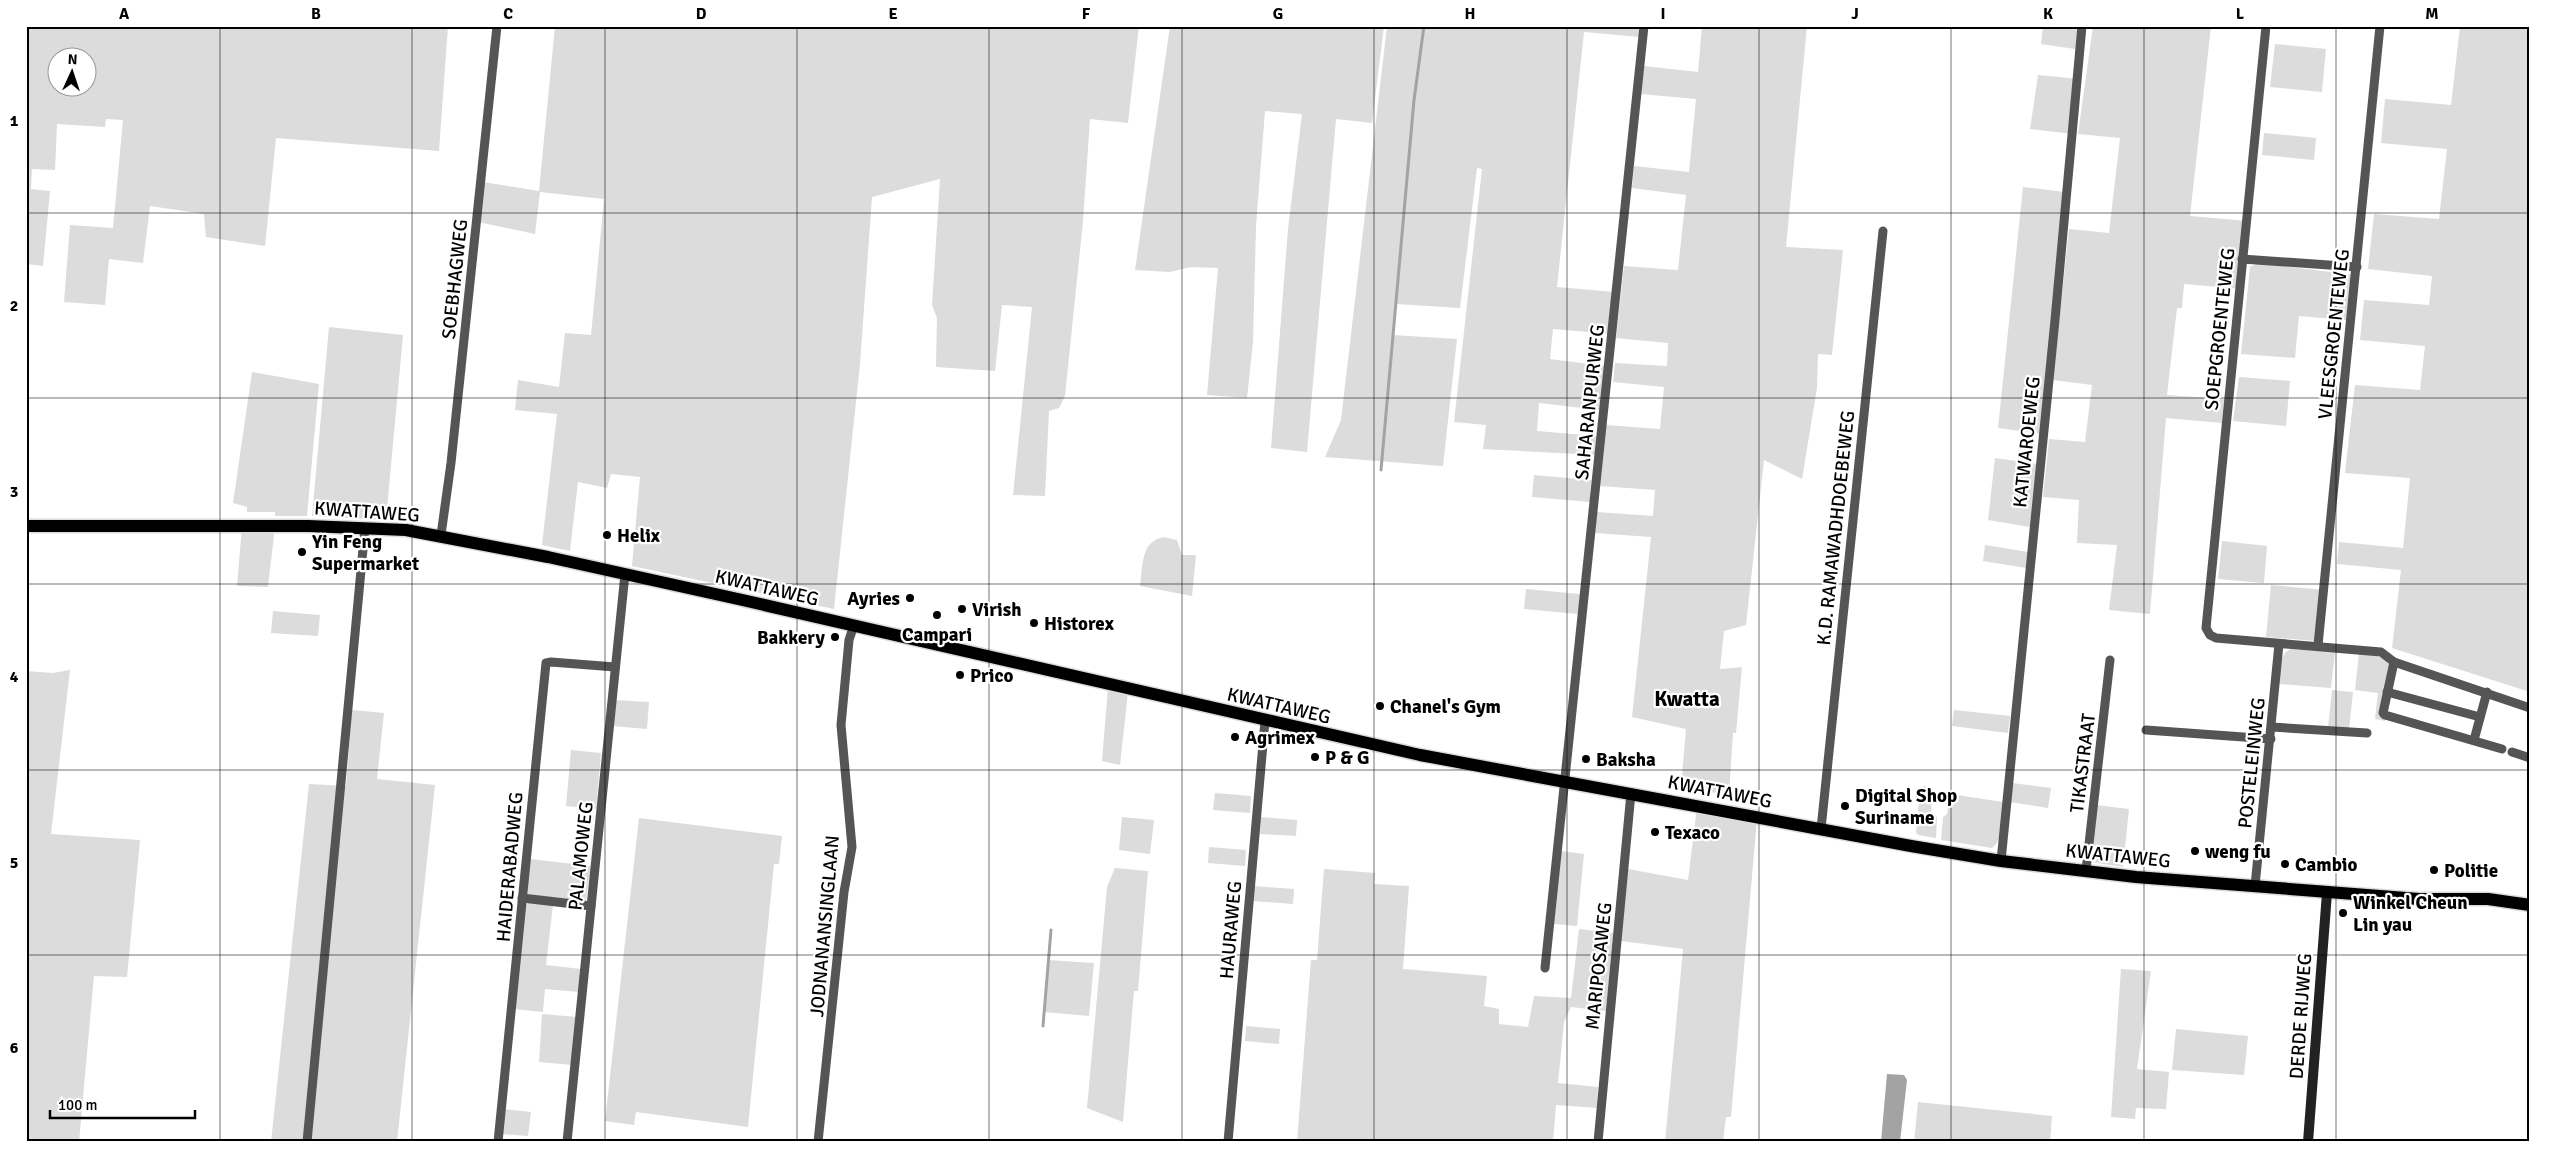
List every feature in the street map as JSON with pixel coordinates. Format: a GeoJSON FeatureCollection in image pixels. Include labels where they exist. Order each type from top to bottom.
{"type":"FeatureCollection","features":[{"type":"Feature","properties":{"kind":"main road","name":"KWATTAWEG"},"geometry":{"type":"LineString","coordinates":[[26,526],[365,528],[441,535],[854,625],[1265,721],[1420,755],[2001,862],[2163,879],[2327,893],[2419,899],[2488,899],[2530,905]]}},
{"type":"Feature","properties":{"kind":"street","name":"SOEBHAGWEG"},"geometry":{"type":"LineString","coordinates":[[441,535],[452,454],[497,26]]}},
{"type":"Feature","properties":{"kind":"street","name":"SAHARANPURWEG"},"geometry":{"type":"LineString","coordinates":[[1545,968],[1644,26]]}},
{"type":"Feature","properties":{"kind":"street","name":"KATWAROEWEG"},"geometry":{"type":"LineString","coordinates":[[2001,862],[2014,710],[2055,320],[2082,26]]}},
{"type":"Feature","properties":{"kind":"street","name":"SOEPGROENTEWEG"},"geometry":{"type":"LineString","coordinates":[[2266,26],[2206,628],[2216,638],[2279,644]]}},
{"type":"Feature","properties":{"kind":"street","name":"VLEESGROENTEWEG"},"geometry":{"type":"LineString","coordinates":[[2318,645],[2380,26]]}},
{"type":"Feature","properties":{"kind":"street","name":"K.D. RAMAWADHDOEBEWEG"},"geometry":{"type":"LineString","coordinates":[[1821,829],[1883,231]]}},
{"type":"Feature","properties":{"kind":"street"},"geometry":{"type":"LineString","coordinates":[[2242,259],[2357,267]]}},
{"type":"Feature","properties":{"kind":"street"},"geometry":{"type":"LineString","coordinates":[[308,1142],[365,528]]}},
{"type":"Feature","properties":{"kind":"street","name":"PALAMOWEG"},"geometry":{"type":"LineString","coordinates":[[566,1142],[625,574]]}},
{"type":"Feature","properties":{"kind":"street","name":"JODNANANSINGLAAN"},"geometry":{"type":"LineString","coordinates":[[818,1142],[844,892],[852,847],[841,724],[849,640],[854,625]]}},
{"type":"Feature","properties":{"kind":"street"},"geometry":{"type":"LineString","coordinates":[[2279,644],[2318,645],[2381,652],[2394,662],[2530,708]]}},
{"type":"Feature","properties":{"kind":"street","name":"POSTELEINWEG"},"geometry":{"type":"LineString","coordinates":[[2255,886],[2279,644]]}},
{"type":"Feature","properties":{"kind":"street","name":"TIKASTRAAT"},"geometry":{"type":"LineString","coordinates":[[2086,870],[2110,660]]}},
{"type":"Feature","properties":{"kind":"street","name":"HAIDERABADWEG"},"geometry":{"type":"LineString","coordinates":[[498,1142],[546,664],[551,662],[615,667]]}},
{"type":"Feature","properties":{"kind":"street"},"geometry":{"type":"LineString","coordinates":[[2394,662],[2382,713],[2502,749]]}},
{"type":"Feature","properties":{"kind":"street"},"geometry":{"type":"LineString","coordinates":[[2387,692],[2480,717]]}},
{"type":"Feature","properties":{"kind":"street"},"geometry":{"type":"LineString","coordinates":[[2474,740],[2486,692]]}},
{"type":"Feature","properties":{"kind":"street","name":"HAURAWEG"},"geometry":{"type":"LineString","coordinates":[[1228,1142],[1265,721]]}},
{"type":"Feature","properties":{"kind":"street"},"geometry":{"type":"LineString","coordinates":[[2272,727],[2367,733]]}},
{"type":"Feature","properties":{"kind":"street"},"geometry":{"type":"LineString","coordinates":[[2146,730],[2271,739]]}},
{"type":"Feature","properties":{"kind":"street"},"geometry":{"type":"LineString","coordinates":[[2512,752],[2530,758]]}},
{"type":"Feature","properties":{"kind":"street","name":"MARIPOSAWEG"},"geometry":{"type":"LineString","coordinates":[[1598,1142],[1632,793]]}},
{"type":"Feature","properties":{"kind":"street","name":"DERDE RIJWEG"},"geometry":{"type":"LineString","coordinates":[[2308,1142],[2327,893]]}},
{"type":"Feature","properties":{"kind":"street"},"geometry":{"type":"LineString","coordinates":[[522,898],[591,906]]}},
{"type":"Feature","properties":{"kind":"shaded area"},"geometry":{"type":"Polygon","coordinates":[[[26,26],[448,26],[439,151],[276,138],[265,246],[206,237],[204,214],[150,206],[143,263],[109,259],[105,305],[64,302],[70,225],[113,228],[123,120],[106,119],[105,127],[57,124],[55,170],[32,169],[31,189],[50,191],[43,266],[26,264],[26,26]]]}},
{"type":"Feature","properties":{"kind":"shaded area"},"geometry":{"type":"Polygon","coordinates":[[[555,26],[1139,26],[1128,123],[1090,119],[1083,221],[1065,396],[1059,408],[1049,411],[1045,496],[1013,495],[1032,307],[1002,305],[995,371],[936,367],[937,318],[932,305],[940,179],[872,197],[860,364],[834,609],[632,566],[640,477],[611,474],[607,488],[578,482],[570,551],[542,545],[557,414],[515,410],[518,380],[559,387],[565,333],[591,335],[604,199],[540,192],[535,234],[478,222],[483,182],[539,191],[555,26]]]}},
{"type":"Feature","properties":{"kind":"shaded area"},"geometry":{"type":"Polygon","coordinates":[[[1170,26],[1384,26],[1372,123],[1336,119],[1307,452],[1271,448],[1288,229],[1302,114],[1265,111],[1256,226],[1253,342],[1247,398],[1207,395],[1218,268],[1191,267],[1170,272],[1135,270],[1170,26]]]}},
{"type":"Feature","properties":{"kind":"shaded area"},"geometry":{"type":"Polygon","coordinates":[[[1387,26],[1641,26],[1640,37],[1584,32],[1557,287],[1614,292],[1610,334],[1553,329],[1550,359],[1605,366],[1600,410],[1539,403],[1537,431],[1596,436],[1595,455],[1483,449],[1486,425],[1454,422],[1482,169],[1477,168],[1460,308],[1396,304],[1393,335],[1457,339],[1443,466],[1325,457],[1341,420],[1387,26]]]}},
{"type":"Feature","properties":{"kind":"shaded area"},"geometry":{"type":"Polygon","coordinates":[[[1702,26],[1807,26],[1786,247],[1843,250],[1832,355],[1818,354],[1817,388],[1802,479],[1764,460],[1746,625],[1724,631],[1720,669],[1742,667],[1736,733],[1733,733],[1729,795],[1681,787],[1686,729],[1632,717],[1651,537],[1595,533],[1597,512],[1653,516],[1655,490],[1600,486],[1606,425],[1660,429],[1664,387],[1613,382],[1615,363],[1667,366],[1668,343],[1616,338],[1624,266],[1678,270],[1686,195],[1632,188],[1634,166],[1689,172],[1696,99],[1641,94],[1644,66],[1698,72],[1702,26]]]}},
{"type":"Feature","properties":{"kind":"shaded area"},"geometry":{"type":"Polygon","coordinates":[[[2043,26],[2085,26],[2082,50],[2041,44],[2043,26]]]}},
{"type":"Feature","properties":{"kind":"shaded area"},"geometry":{"type":"Polygon","coordinates":[[[2093,26],[2211,26],[2190,216],[2248,221],[2241,289],[2184,284],[2182,308],[2177,308],[2167,395],[2224,399],[2222,423],[2166,418],[2150,614],[2109,610],[2117,545],[2077,543],[2079,500],[2043,497],[2049,439],[2085,442],[2092,385],[2053,380],[2069,229],[2109,233],[2120,138],[2078,134],[2093,26]]]}},
{"type":"Feature","properties":{"kind":"shaded area"},"geometry":{"type":"Polygon","coordinates":[[[2460,26],[2530,26],[2530,692],[2392,648],[2401,570],[2337,564],[2339,542],[2403,548],[2410,478],[2345,473],[2355,385],[2420,390],[2425,346],[2360,340],[2364,300],[2429,305],[2432,276],[2368,269],[2374,214],[2439,219],[2447,149],[2381,143],[2385,99],[2451,105],[2460,26]]]}},
{"type":"Feature","properties":{"kind":"shaded area"},"geometry":{"type":"Polygon","coordinates":[[[2275,44],[2326,49],[2322,92],[2270,87],[2275,44]]]}},
{"type":"Feature","properties":{"kind":"shaded area"},"geometry":{"type":"Polygon","coordinates":[[[2038,75],[2079,79],[2073,134],[2030,129],[2038,75]]]}},
{"type":"Feature","properties":{"kind":"shaded area"},"geometry":{"type":"Polygon","coordinates":[[[2264,133],[2316,138],[2314,160],[2262,155],[2264,133]]]}},
{"type":"Feature","properties":{"kind":"shaded area"},"geometry":{"type":"Polygon","coordinates":[[[2023,187],[2065,192],[2041,434],[1998,428],[2023,187]]]}},
{"type":"Feature","properties":{"kind":"shaded area"},"geometry":{"type":"Polygon","coordinates":[[[2258,263],[2355,275],[2355,321],[2299,316],[2295,358],[2241,354],[2250,267],[2258,263]]]}},
{"type":"Feature","properties":{"kind":"shaded area"},"geometry":{"type":"Polygon","coordinates":[[[329,327],[403,335],[386,520],[312,516],[329,327]]]}},
{"type":"Feature","properties":{"kind":"shaded area"},"geometry":{"type":"Polygon","coordinates":[[[252,372],[319,384],[307,516],[275,516],[275,512],[247,512],[247,507],[233,503],[252,372]]]}},
{"type":"Feature","properties":{"kind":"shaded area"},"geometry":{"type":"Polygon","coordinates":[[[2239,377],[2290,381],[2286,426],[2233,421],[2239,377]]]}},
{"type":"Feature","properties":{"kind":"shaded area"},"geometry":{"type":"Polygon","coordinates":[[[1995,458],[2037,464],[2030,527],[1988,520],[1995,458]]]}},
{"type":"Feature","properties":{"kind":"shaded area"},"geometry":{"type":"Polygon","coordinates":[[[1534,475],[1591,480],[1590,502],[1532,497],[1534,475]]]}},
{"type":"Feature","properties":{"kind":"shaded area"},"geometry":{"type":"Polygon","coordinates":[[[242,526],[272,527],[274,535],[268,587],[237,586],[242,526]]]}},
{"type":"Feature","properties":{"kind":"shaded area"},"geometry":{"type":"Polygon","coordinates":[[[1164,537],[1177,540],[1182,555],[1196,555],[1192,596],[1140,586],[1144,556],[1147,549],[1156,539],[1164,537]]]}},
{"type":"Feature","properties":{"kind":"shaded area"},"geometry":{"type":"Polygon","coordinates":[[[2222,541],[2267,546],[2264,583],[2218,579],[2222,541]]]}},
{"type":"Feature","properties":{"kind":"shaded area"},"geometry":{"type":"Polygon","coordinates":[[[1985,545],[2028,552],[2026,568],[1983,561],[1985,545]]]}},
{"type":"Feature","properties":{"kind":"shaded area"},"geometry":{"type":"Polygon","coordinates":[[[2271,585],[2325,590],[2316,641],[2266,637],[2271,585]]]}},
{"type":"Feature","properties":{"kind":"shaded area"},"geometry":{"type":"Polygon","coordinates":[[[1526,589],[1580,594],[1578,614],[1524,609],[1526,589]]]}},
{"type":"Feature","properties":{"kind":"shaded area"},"geometry":{"type":"Polygon","coordinates":[[[273,611],[320,615],[318,636],[271,633],[273,611]]]}},
{"type":"Feature","properties":{"kind":"shaded area"},"geometry":{"type":"Polygon","coordinates":[[[2291,649],[2335,652],[2331,688],[2279,684],[2282,659],[2287,651],[2291,649]]]}},
{"type":"Feature","properties":{"kind":"shaded area"},"geometry":{"type":"Polygon","coordinates":[[[2359,653],[2374,655],[2384,660],[2390,666],[2392,684],[2385,721],[2375,719],[2378,693],[2355,690],[2359,653]]]}},
{"type":"Feature","properties":{"kind":"shaded area"},"geometry":{"type":"Polygon","coordinates":[[[70,670],[51,834],[140,840],[127,977],[94,976],[79,1142],[26,1142],[26,671],[53,673],[70,670]]]}},
{"type":"Feature","properties":{"kind":"shaded area"},"geometry":{"type":"Polygon","coordinates":[[[1108,688],[1128,692],[1120,765],[1102,761],[1108,688]]]}},
{"type":"Feature","properties":{"kind":"shaded area"},"geometry":{"type":"Polygon","coordinates":[[[2332,690],[2353,692],[2349,730],[2328,728],[2332,690]]]}},
{"type":"Feature","properties":{"kind":"shaded area"},"geometry":{"type":"Polygon","coordinates":[[[614,700],[649,702],[647,729],[612,726],[614,700]]]}},
{"type":"Feature","properties":{"kind":"shaded area"},"geometry":{"type":"Polygon","coordinates":[[[352,710],[384,713],[377,779],[435,785],[397,1142],[271,1142],[309,784],[346,786],[352,710]]]}},
{"type":"Feature","properties":{"kind":"shaded area"},"geometry":{"type":"Polygon","coordinates":[[[1954,710],[2010,716],[2008,733],[1952,726],[1954,710]]]}},
{"type":"Feature","properties":{"kind":"shaded area"},"geometry":{"type":"Polygon","coordinates":[[[571,750],[601,753],[596,809],[566,806],[571,750]]]}},
{"type":"Feature","properties":{"kind":"shaded area"},"geometry":{"type":"Polygon","coordinates":[[[2012,783],[2051,788],[2048,808],[2010,802],[2012,783]]]}},
{"type":"Feature","properties":{"kind":"shaded area"},"geometry":{"type":"Polygon","coordinates":[[[1923,786],[1933,788],[1931,813],[1937,817],[1936,838],[1918,835],[1916,832],[1919,799],[1923,786]]]}},
{"type":"Feature","properties":{"kind":"shaded area"},"geometry":{"type":"Polygon","coordinates":[[[1215,793],[1251,796],[1250,813],[1213,810],[1215,793]]]}},
{"type":"Feature","properties":{"kind":"shaded area"},"geometry":{"type":"Polygon","coordinates":[[[1950,794],[2003,802],[1999,839],[1992,848],[1941,840],[1943,817],[1947,814],[1950,794]]]}},
{"type":"Feature","properties":{"kind":"shaded area"},"geometry":{"type":"Polygon","coordinates":[[[2096,805],[2129,809],[2123,867],[2091,862],[2096,805]]]}},
{"type":"Feature","properties":{"kind":"shaded area"},"geometry":{"type":"Polygon","coordinates":[[[1697,807],[1757,819],[1731,1117],[1726,1117],[1723,1142],[1665,1142],[1683,949],[1621,941],[1628,869],[1688,880],[1697,807]]]}},
{"type":"Feature","properties":{"kind":"shaded area"},"geometry":{"type":"Polygon","coordinates":[[[1122,817],[1154,820],[1150,854],[1119,850],[1122,817]]]}},
{"type":"Feature","properties":{"kind":"shaded area"},"geometry":{"type":"Polygon","coordinates":[[[1261,817],[1297,820],[1296,836],[1260,834],[1261,817]]]}},
{"type":"Feature","properties":{"kind":"shaded area"},"geometry":{"type":"Polygon","coordinates":[[[639,818],[782,836],[779,864],[774,864],[748,1127],[636,1112],[634,1125],[605,1121],[639,818]]]}},
{"type":"Feature","properties":{"kind":"shaded area"},"geometry":{"type":"Polygon","coordinates":[[[1209,847],[1246,850],[1245,866],[1208,863],[1209,847]]]}},
{"type":"Feature","properties":{"kind":"shaded area"},"geometry":{"type":"Polygon","coordinates":[[[1561,851],[1584,854],[1577,926],[1553,924],[1561,851]]]}},
{"type":"Feature","properties":{"kind":"shaded area"},"geometry":{"type":"Polygon","coordinates":[[[530,859],[591,866],[586,901],[529,895],[527,891],[530,859]]]}},
{"type":"Feature","properties":{"kind":"shaded area"},"geometry":{"type":"Polygon","coordinates":[[[1115,868],[1148,871],[1138,991],[1134,991],[1123,1122],[1087,1108],[1107,887],[1115,868]]]}},
{"type":"Feature","properties":{"kind":"shaded area"},"geometry":{"type":"Polygon","coordinates":[[[1324,869],[1375,873],[1374,884],[1409,886],[1403,969],[1487,976],[1484,1006],[1499,1009],[1499,1024],[1528,1027],[1534,996],[1571,998],[1579,929],[1613,933],[1606,1011],[1571,1007],[1564,1022],[1558,1083],[1598,1087],[1597,1108],[1556,1105],[1553,1142],[1297,1142],[1311,960],[1317,960],[1324,869]]]}},
{"type":"Feature","properties":{"kind":"shaded area"},"geometry":{"type":"Polygon","coordinates":[[[1253,886],[1294,889],[1293,904],[1252,901],[1253,886]]]}},
{"type":"Feature","properties":{"kind":"shaded area"},"geometry":{"type":"Polygon","coordinates":[[[529,903],[553,905],[546,965],[581,969],[579,992],[545,989],[543,1012],[514,1009],[524,907],[529,903]]]}},
{"type":"Feature","properties":{"kind":"shaded area"},"geometry":{"type":"Polygon","coordinates":[[[1048,960],[1094,963],[1089,1016],[1044,1012],[1048,960]]]}},
{"type":"Feature","properties":{"kind":"shaded area"},"geometry":{"type":"Polygon","coordinates":[[[2121,969],[2151,971],[2137,1069],[2169,1072],[2166,1109],[2136,1108],[2135,1119],[2111,1117],[2121,969]]]}},
{"type":"Feature","properties":{"kind":"shaded area"},"geometry":{"type":"Polygon","coordinates":[[[542,1014],[577,1017],[572,1065],[539,1062],[542,1014]]]}},
{"type":"Feature","properties":{"kind":"shaded area"},"geometry":{"type":"Polygon","coordinates":[[[1246,1026],[1280,1029],[1279,1044],[1245,1041],[1246,1026]]]}},
{"type":"Feature","properties":{"kind":"shaded area"},"geometry":{"type":"Polygon","coordinates":[[[2176,1029],[2248,1036],[2244,1075],[2172,1070],[2176,1029]]]}},
{"type":"Feature","properties":{"kind":"shaded area"},"geometry":{"type":"Polygon","coordinates":[[[1887,1074],[1904,1075],[1907,1080],[1900,1142],[1881,1142],[1887,1074]]]}},
{"type":"Feature","properties":{"kind":"shaded area"},"geometry":{"type":"Polygon","coordinates":[[[1918,1102],[2052,1116],[2050,1142],[1914,1142],[1918,1102]]]}},
{"type":"Feature","properties":{"kind":"shaded area"},"geometry":{"type":"Polygon","coordinates":[[[503,1109],[531,1112],[528,1136],[500,1134],[503,1109]]]}},
{"type":"Feature","properties":{"kind":"waterway"},"geometry":{"type":"LineString","coordinates":[[1381,470],[1414,100],[1424,26]]}},
{"type":"Feature","properties":{"kind":"waterway"},"geometry":{"type":"LineString","coordinates":[[1043,1026],[1051,930]]}},
{"type":"Feature","properties":{"kind":"place","name":"Helix"},"geometry":{"type":"Point","coordinates":[607,535]}},
{"type":"Feature","properties":{"kind":"place","name":"Yin Feng Supermarket"},"geometry":{"type":"Point","coordinates":[302,552]}},
{"type":"Feature","properties":{"kind":"place","name":"Ayries"},"geometry":{"type":"Point","coordinates":[910,598]}},
{"type":"Feature","properties":{"kind":"place","name":"Virish"},"geometry":{"type":"Point","coordinates":[962,609]}},
{"type":"Feature","properties":{"kind":"place","name":"Campari"},"geometry":{"type":"Point","coordinates":[937,615]}},
{"type":"Feature","properties":{"kind":"place","name":"Historex"},"geometry":{"type":"Point","coordinates":[1034,623]}},
{"type":"Feature","properties":{"kind":"place","name":"Bakkery"},"geometry":{"type":"Point","coordinates":[835,637]}},
{"type":"Feature","properties":{"kind":"place","name":"Prico"},"geometry":{"type":"Point","coordinates":[960,675]}},
{"type":"Feature","properties":{"kind":"place","name":"Chanel's Gym"},"geometry":{"type":"Point","coordinates":[1380,706]}},
{"type":"Feature","properties":{"kind":"place","name":"Agrimex"},"geometry":{"type":"Point","coordinates":[1235,737]}},
{"type":"Feature","properties":{"kind":"place","name":"P & G"},"geometry":{"type":"Point","coordinates":[1315,757]}},
{"type":"Feature","properties":{"kind":"place","name":"Baksha"},"geometry":{"type":"Point","coordinates":[1586,759]}},
{"type":"Feature","properties":{"kind":"place","name":"Digital Shop Suriname"},"geometry":{"type":"Point","coordinates":[1845,806]}},
{"type":"Feature","properties":{"kind":"place","name":"Texaco"},"geometry":{"type":"Point","coordinates":[1655,832]}},
{"type":"Feature","properties":{"kind":"place","name":"weng fu"},"geometry":{"type":"Point","coordinates":[2195,851]}},
{"type":"Feature","properties":{"kind":"place","name":"Cambio"},"geometry":{"type":"Point","coordinates":[2285,864]}},
{"type":"Feature","properties":{"kind":"place","name":"Politie"},"geometry":{"type":"Point","coordinates":[2434,870]}},
{"type":"Feature","properties":{"kind":"place","name":"Winkel Cheun Lin yau"},"geometry":{"type":"Point","coordinates":[2343,913]}},
{"type":"Feature","properties":{"kind":"district","name":"Kwatta"},"geometry":{"type":"Point","coordinates":[1687,699]}}]}
